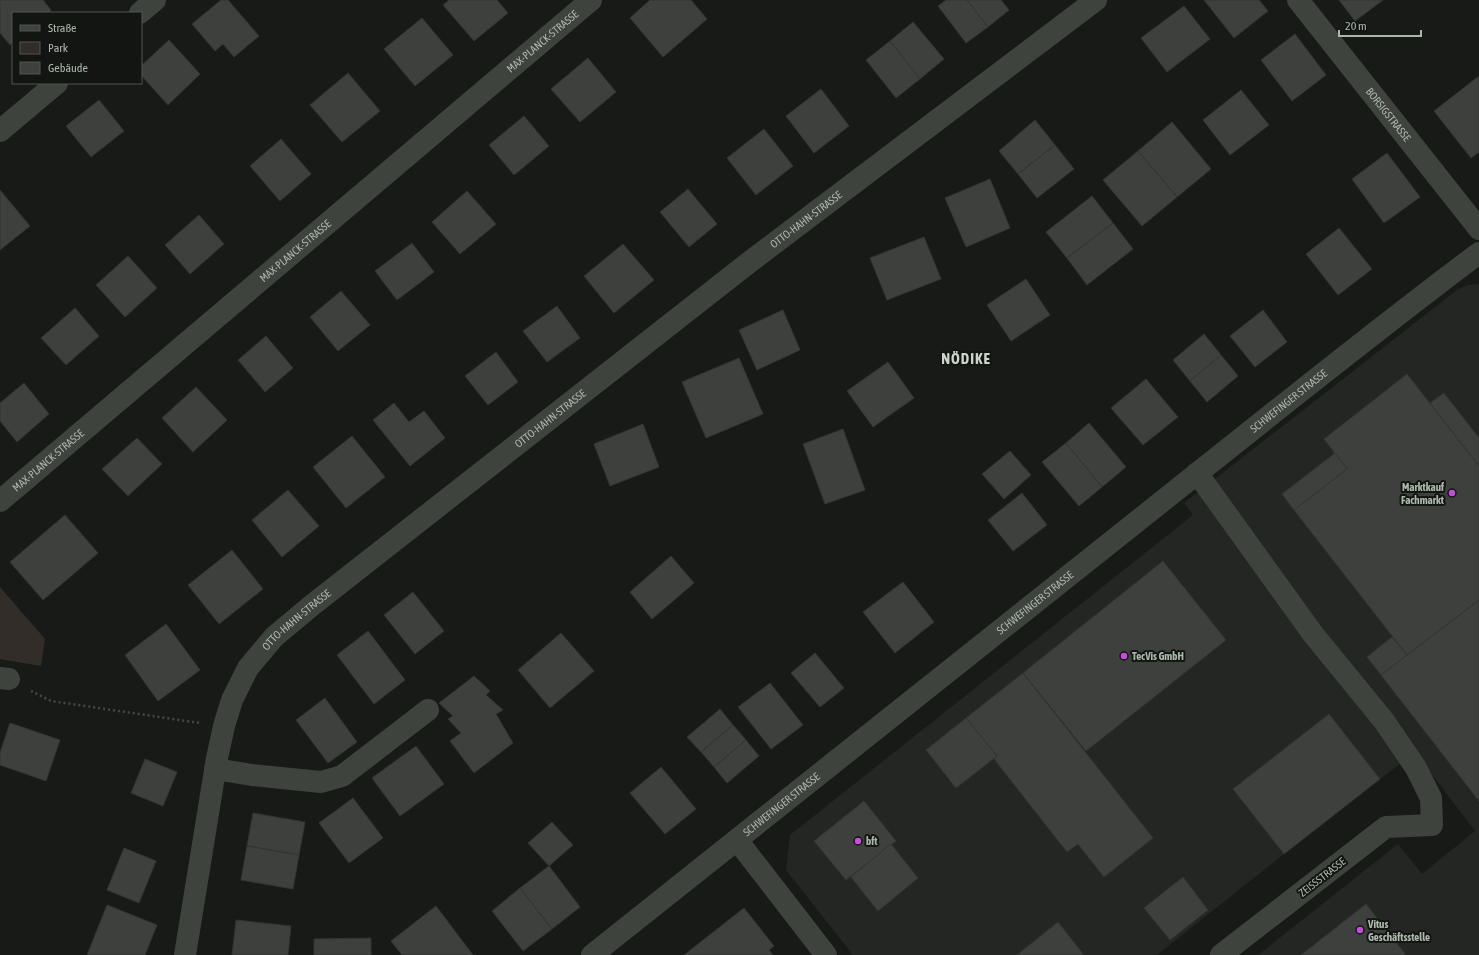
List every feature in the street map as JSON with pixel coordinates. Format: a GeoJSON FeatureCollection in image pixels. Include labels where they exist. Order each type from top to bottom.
{"type":"FeatureCollection","features":[{"type":"Feature","properties":{"kind":"street"},"geometry":{"type":"LineString","coordinates":[[141,12],[155,0]]}},
{"type":"Feature","properties":{"kind":"street","name":"MAX-PLANCK-STRASSE"},"geometry":{"type":"LineString","coordinates":[[0,501],[590,0]]}},
{"type":"Feature","properties":{"kind":"street","name":"OTTO-HAHN-STRASSE"},"geometry":{"type":"LineString","coordinates":[[185,955],[215,769],[224,726],[232,700],[248,668],[274,637],[311,606],[741,268],[1096,0]]}},
{"type":"Feature","properties":{"kind":"street","name":"BORSIGSTRASSE"},"geometry":{"type":"LineString","coordinates":[[1298,0],[1479,229]]}},
{"type":"Feature","properties":{"kind":"street"},"geometry":{"type":"LineString","coordinates":[[0,131],[56,84]]}},
{"type":"Feature","properties":{"kind":"street","name":"SCHWEFINGER STRASSE"},"geometry":{"type":"LineString","coordinates":[[592,955],[1351,351],[1479,253]]}},
{"type":"Feature","properties":{"kind":"street","name":"ZEISSSTRASSE"},"geometry":{"type":"LineString","coordinates":[[1197,473],[1314,634],[1384,722],[1416,768],[1431,798],[1432,825],[1386,827],[1221,955]]}},
{"type":"Feature","properties":{"kind":"street"},"geometry":{"type":"LineString","coordinates":[[215,769],[252,775],[321,782],[342,776],[428,710]]}},
{"type":"Feature","properties":{"kind":"street"},"geometry":{"type":"LineString","coordinates":[[737,840],[826,955]]}},
{"type":"Feature","properties":{"kind":"path"},"geometry":{"type":"LineString","coordinates":[[5,678],[51,701],[224,726]]}},
{"type":"Feature","properties":{"kind":"shaded area"},"geometry":{"type":"Polygon","coordinates":[[[1479,284],[1479,955],[1258,955],[1398,844],[1422,874],[1475,831],[1415,752],[1157,955],[853,955],[786,870],[790,835],[1193,515],[1184,503],[1457,290],[1468,285],[1479,284]]]}},
{"type":"Feature","properties":{"kind":"green space"},"geometry":{"type":"Polygon","coordinates":[[[0,587],[45,639],[41,666],[0,659],[0,587]]]}},
{"type":"Feature","properties":{"kind":"building"},"geometry":{"type":"Polygon","coordinates":[[[0,0],[43,0],[51,10],[49,12],[12,12],[12,43],[10,45],[0,33],[0,0]]]}},
{"type":"Feature","properties":{"kind":"building"},"geometry":{"type":"Polygon","coordinates":[[[221,0],[228,0],[259,36],[234,57],[223,44],[215,51],[192,24],[221,0]]]}},
{"type":"Feature","properties":{"kind":"building"},"geometry":{"type":"Polygon","coordinates":[[[449,0],[497,0],[508,13],[474,41],[443,5],[449,0]]]}},
{"type":"Feature","properties":{"kind":"building"},"geometry":{"type":"Polygon","coordinates":[[[650,0],[691,0],[707,19],[663,57],[630,18],[650,0]]]}},
{"type":"Feature","properties":{"kind":"building"},"geometry":{"type":"Polygon","coordinates":[[[946,0],[967,0],[988,27],[966,43],[938,6],[946,0]]]}},
{"type":"Feature","properties":{"kind":"building"},"geometry":{"type":"Polygon","coordinates":[[[967,0],[1001,0],[1009,10],[988,27],[967,0]]]}},
{"type":"Feature","properties":{"kind":"building"},"geometry":{"type":"Polygon","coordinates":[[[1204,0],[1259,0],[1268,11],[1234,38],[1204,0]]]}},
{"type":"Feature","properties":{"kind":"building"},"geometry":{"type":"Polygon","coordinates":[[[1339,0],[1383,0],[1355,21],[1339,0]]]}},
{"type":"Feature","properties":{"kind":"building"},"geometry":{"type":"Polygon","coordinates":[[[1184,6],[1210,39],[1167,72],[1141,38],[1184,6]]]}},
{"type":"Feature","properties":{"kind":"building"},"geometry":{"type":"Polygon","coordinates":[[[422,18],[453,55],[415,86],[384,49],[422,18]]]}},
{"type":"Feature","properties":{"kind":"building"},"geometry":{"type":"Polygon","coordinates":[[[913,22],[944,59],[920,79],[890,41],[913,22]]]}},
{"type":"Feature","properties":{"kind":"building"},"geometry":{"type":"Polygon","coordinates":[[[1295,34],[1326,75],[1292,101],[1261,60],[1295,34]]]}},
{"type":"Feature","properties":{"kind":"building"},"geometry":{"type":"Polygon","coordinates":[[[169,40],[200,74],[168,105],[142,76],[142,65],[169,40]]]}},
{"type":"Feature","properties":{"kind":"building"},"geometry":{"type":"Polygon","coordinates":[[[890,41],[920,79],[896,98],[866,60],[890,41]]]}},
{"type":"Feature","properties":{"kind":"building"},"geometry":{"type":"Polygon","coordinates":[[[588,58],[616,92],[580,122],[551,89],[588,58]]]}},
{"type":"Feature","properties":{"kind":"building"},"geometry":{"type":"Polygon","coordinates":[[[348,73],[380,111],[342,142],[310,105],[348,73]]]}},
{"type":"Feature","properties":{"kind":"building"},"geometry":{"type":"Polygon","coordinates":[[[1479,76],[1479,152],[1471,158],[1434,111],[1479,76]]]}},
{"type":"Feature","properties":{"kind":"building"},"geometry":{"type":"Polygon","coordinates":[[[821,89],[849,126],[814,153],[786,116],[821,89]]]}},
{"type":"Feature","properties":{"kind":"building"},"geometry":{"type":"Polygon","coordinates":[[[1241,90],[1269,125],[1230,155],[1203,120],[1241,90]]]}},
{"type":"Feature","properties":{"kind":"building"},"geometry":{"type":"Polygon","coordinates":[[[99,100],[124,131],[91,157],[66,126],[99,100]]]}},
{"type":"Feature","properties":{"kind":"building"},"geometry":{"type":"Polygon","coordinates":[[[524,116],[549,146],[514,175],[489,145],[524,116]]]}},
{"type":"Feature","properties":{"kind":"building"},"geometry":{"type":"Polygon","coordinates":[[[1035,120],[1055,145],[1018,174],[999,151],[1035,120]]]}},
{"type":"Feature","properties":{"kind":"building"},"geometry":{"type":"Polygon","coordinates":[[[1172,122],[1211,169],[1177,197],[1138,151],[1172,122]]]}},
{"type":"Feature","properties":{"kind":"building"},"geometry":{"type":"Polygon","coordinates":[[[764,129],[793,166],[756,195],[727,158],[764,129]]]}},
{"type":"Feature","properties":{"kind":"building"},"geometry":{"type":"Polygon","coordinates":[[[281,139],[311,174],[280,201],[250,166],[281,139]]]}},
{"type":"Feature","properties":{"kind":"building"},"geometry":{"type":"Polygon","coordinates":[[[1055,145],[1074,169],[1037,198],[1018,174],[1055,145]]]}},
{"type":"Feature","properties":{"kind":"building"},"geometry":{"type":"Polygon","coordinates":[[[1138,151],[1177,197],[1142,226],[1103,180],[1138,151]]]}},
{"type":"Feature","properties":{"kind":"building"},"geometry":{"type":"Polygon","coordinates":[[[1387,153],[1420,197],[1384,223],[1352,179],[1387,153]]]}},
{"type":"Feature","properties":{"kind":"building"},"geometry":{"type":"Polygon","coordinates":[[[990,179],[1010,228],[966,247],[945,198],[990,179]]]}},
{"type":"Feature","properties":{"kind":"building"},"geometry":{"type":"Polygon","coordinates":[[[688,189],[717,224],[689,247],[660,212],[688,189]]]}},
{"type":"Feature","properties":{"kind":"building"},"geometry":{"type":"Polygon","coordinates":[[[0,190],[30,226],[0,250],[0,190]]]}},
{"type":"Feature","properties":{"kind":"building"},"geometry":{"type":"Polygon","coordinates":[[[467,191],[496,224],[460,254],[432,222],[467,191]]]}},
{"type":"Feature","properties":{"kind":"building"},"geometry":{"type":"Polygon","coordinates":[[[1092,196],[1113,223],[1067,258],[1046,232],[1092,196]]]}},
{"type":"Feature","properties":{"kind":"building"},"geometry":{"type":"Polygon","coordinates":[[[199,215],[224,244],[190,274],[165,245],[199,215]]]}},
{"type":"Feature","properties":{"kind":"building"},"geometry":{"type":"Polygon","coordinates":[[[1113,223],[1133,249],[1087,285],[1067,258],[1113,223]]]}},
{"type":"Feature","properties":{"kind":"building"},"geometry":{"type":"Polygon","coordinates":[[[1339,228],[1372,269],[1338,295],[1306,254],[1339,228]]]}},
{"type":"Feature","properties":{"kind":"building"},"geometry":{"type":"Polygon","coordinates":[[[924,237],[941,279],[887,300],[870,258],[924,237]]]}},
{"type":"Feature","properties":{"kind":"building"},"geometry":{"type":"Polygon","coordinates":[[[412,243],[434,272],[397,300],[375,271],[412,243]]]}},
{"type":"Feature","properties":{"kind":"building"},"geometry":{"type":"Polygon","coordinates":[[[623,244],[654,280],[614,313],[584,276],[623,244]]]}},
{"type":"Feature","properties":{"kind":"building"},"geometry":{"type":"Polygon","coordinates":[[[128,256],[157,288],[125,317],[96,285],[128,256]]]}},
{"type":"Feature","properties":{"kind":"building"},"geometry":{"type":"Polygon","coordinates":[[[1026,279],[1050,315],[1011,341],[987,305],[1026,279]]]}},
{"type":"Feature","properties":{"kind":"building"},"geometry":{"type":"Polygon","coordinates":[[[341,291],[370,325],[338,351],[310,317],[341,291]]]}},
{"type":"Feature","properties":{"kind":"building"},"geometry":{"type":"Polygon","coordinates":[[[557,306],[580,338],[547,362],[523,331],[557,306]]]}},
{"type":"Feature","properties":{"kind":"building"},"geometry":{"type":"Polygon","coordinates":[[[75,308],[99,336],[66,365],[41,338],[75,308]]]}},
{"type":"Feature","properties":{"kind":"building"},"geometry":{"type":"Polygon","coordinates":[[[783,310],[800,350],[757,370],[739,330],[783,310]]]}},
{"type":"Feature","properties":{"kind":"building"},"geometry":{"type":"Polygon","coordinates":[[[1263,310],[1287,342],[1255,367],[1230,336],[1263,310]]]}},
{"type":"Feature","properties":{"kind":"building"},"geometry":{"type":"Polygon","coordinates":[[[1204,334],[1221,355],[1190,381],[1173,360],[1204,334]]]}},
{"type":"Feature","properties":{"kind":"building"},"geometry":{"type":"Polygon","coordinates":[[[266,336],[293,368],[265,392],[238,360],[266,336]]]}},
{"type":"Feature","properties":{"kind":"building"},"geometry":{"type":"Polygon","coordinates":[[[496,352],[518,382],[488,405],[465,376],[496,352]]]}},
{"type":"Feature","properties":{"kind":"building"},"geometry":{"type":"Polygon","coordinates":[[[1221,355],[1238,376],[1207,402],[1190,381],[1221,355]]]}},
{"type":"Feature","properties":{"kind":"building"},"geometry":{"type":"Polygon","coordinates":[[[739,358],[763,414],[706,438],[682,382],[739,358]]]}},
{"type":"Feature","properties":{"kind":"building"},"geometry":{"type":"Polygon","coordinates":[[[888,362],[914,398],[873,427],[847,391],[888,362]]]}},
{"type":"Feature","properties":{"kind":"building"},"geometry":{"type":"Polygon","coordinates":[[[1407,374],[1479,466],[1479,600],[1407,655],[1294,510],[1347,469],[1324,439],[1407,374]]]}},
{"type":"Feature","properties":{"kind":"building"},"geometry":{"type":"Polygon","coordinates":[[[1146,379],[1178,417],[1143,445],[1111,408],[1146,379]]]}},
{"type":"Feature","properties":{"kind":"building"},"geometry":{"type":"Polygon","coordinates":[[[24,383],[49,414],[17,442],[0,421],[0,403],[24,383]]]}},
{"type":"Feature","properties":{"kind":"building"},"geometry":{"type":"Polygon","coordinates":[[[196,387],[227,420],[193,452],[162,418],[196,387]]]}},
{"type":"Feature","properties":{"kind":"building"},"geometry":{"type":"Polygon","coordinates":[[[1444,393],[1479,438],[1479,466],[1430,403],[1444,393]]]}},
{"type":"Feature","properties":{"kind":"building"},"geometry":{"type":"Polygon","coordinates":[[[394,403],[409,422],[424,411],[445,438],[410,466],[373,420],[394,403]]]}},
{"type":"Feature","properties":{"kind":"building"},"geometry":{"type":"Polygon","coordinates":[[[1089,423],[1126,467],[1102,487],[1066,443],[1089,423]]]}},
{"type":"Feature","properties":{"kind":"building"},"geometry":{"type":"Polygon","coordinates":[[[643,424],[659,467],[610,486],[594,444],[643,424]]]}},
{"type":"Feature","properties":{"kind":"building"},"geometry":{"type":"Polygon","coordinates":[[[843,429],[865,490],[825,504],[803,444],[843,429]]]}},
{"type":"Feature","properties":{"kind":"building"},"geometry":{"type":"Polygon","coordinates":[[[352,436],[385,477],[346,508],[313,467],[352,436]]]}},
{"type":"Feature","properties":{"kind":"building"},"geometry":{"type":"Polygon","coordinates":[[[137,438],[162,464],[128,496],[102,469],[137,438]]]}},
{"type":"Feature","properties":{"kind":"building"},"geometry":{"type":"Polygon","coordinates":[[[1066,443],[1102,487],[1079,506],[1042,462],[1066,443]]]}},
{"type":"Feature","properties":{"kind":"building"},"geometry":{"type":"Polygon","coordinates":[[[1010,451],[1031,475],[1004,499],[982,474],[1010,451]]]}},
{"type":"Feature","properties":{"kind":"building"},"geometry":{"type":"Polygon","coordinates":[[[1335,453],[1347,469],[1294,510],[1282,494],[1335,453]]]}},
{"type":"Feature","properties":{"kind":"building"},"geometry":{"type":"Polygon","coordinates":[[[288,490],[319,526],[282,557],[252,520],[288,490]]]}},
{"type":"Feature","properties":{"kind":"building"},"geometry":{"type":"Polygon","coordinates":[[[1022,493],[1047,525],[1013,551],[988,520],[1022,493]]]}},
{"type":"Feature","properties":{"kind":"building"},"geometry":{"type":"Polygon","coordinates":[[[65,515],[98,553],[43,600],[10,562],[65,515]]]}},
{"type":"Feature","properties":{"kind":"building"},"geometry":{"type":"Polygon","coordinates":[[[232,550],[263,589],[219,624],[188,585],[232,550]]]}},
{"type":"Feature","properties":{"kind":"building"},"geometry":{"type":"Polygon","coordinates":[[[671,556],[694,583],[652,619],[630,592],[671,556]]]}},
{"type":"Feature","properties":{"kind":"building","name":"TecVis GmbH"},"geometry":{"type":"Polygon","coordinates":[[[1163,561],[1226,640],[1086,751],[1023,673],[1163,561]]]}},
{"type":"Feature","properties":{"kind":"building"},"geometry":{"type":"Polygon","coordinates":[[[903,582],[934,622],[895,653],[863,612],[903,582]]]}},
{"type":"Feature","properties":{"kind":"building"},"geometry":{"type":"Polygon","coordinates":[[[413,592],[444,631],[415,654],[384,615],[413,592]]]}},
{"type":"Feature","properties":{"kind":"building"},"geometry":{"type":"Polygon","coordinates":[[[1479,600],[1479,801],[1381,675],[1479,600]]]}},
{"type":"Feature","properties":{"kind":"building"},"geometry":{"type":"Polygon","coordinates":[[[166,624],[200,670],[158,701],[125,655],[166,624]]]}},
{"type":"Feature","properties":{"kind":"building"},"geometry":{"type":"Polygon","coordinates":[[[368,631],[405,680],[374,704],[337,655],[368,631]]]}},
{"type":"Feature","properties":{"kind":"building"},"geometry":{"type":"Polygon","coordinates":[[[561,633],[594,671],[550,708],[518,670],[561,633]]]}},
{"type":"Feature","properties":{"kind":"building"},"geometry":{"type":"Polygon","coordinates":[[[1392,637],[1407,655],[1381,675],[1367,657],[1392,637]]]}},
{"type":"Feature","properties":{"kind":"building"},"geometry":{"type":"Polygon","coordinates":[[[815,653],[844,688],[820,707],[791,673],[815,653]]]}},
{"type":"Feature","properties":{"kind":"building"},"geometry":{"type":"Polygon","coordinates":[[[1023,673],[1153,838],[1104,877],[1078,844],[1067,852],[994,759],[997,756],[966,718],[1023,673]]]}},
{"type":"Feature","properties":{"kind":"building"},"geometry":{"type":"Polygon","coordinates":[[[474,676],[490,691],[486,695],[503,710],[496,714],[513,743],[474,773],[450,741],[461,733],[448,719],[453,716],[439,703],[474,676]]]}},
{"type":"Feature","properties":{"kind":"building"},"geometry":{"type":"Polygon","coordinates":[[[770,683],[803,725],[771,749],[738,707],[770,683]]]}},
{"type":"Feature","properties":{"kind":"building"},"geometry":{"type":"Polygon","coordinates":[[[325,698],[357,742],[328,763],[296,720],[325,698]]]}},
{"type":"Feature","properties":{"kind":"building"},"geometry":{"type":"Polygon","coordinates":[[[720,709],[733,725],[701,752],[687,737],[720,709]]]}},
{"type":"Feature","properties":{"kind":"building"},"geometry":{"type":"Polygon","coordinates":[[[1329,714],[1380,779],[1284,854],[1233,789],[1329,714]]]}},
{"type":"Feature","properties":{"kind":"building"},"geometry":{"type":"Polygon","coordinates":[[[966,718],[997,756],[956,788],[926,750],[966,718]]]}},
{"type":"Feature","properties":{"kind":"building"},"geometry":{"type":"Polygon","coordinates":[[[10,723],[60,740],[46,781],[0,765],[0,753],[10,723]]]}},
{"type":"Feature","properties":{"kind":"building"},"geometry":{"type":"Polygon","coordinates":[[[733,725],[746,740],[714,767],[701,752],[733,725]]]}},
{"type":"Feature","properties":{"kind":"building"},"geometry":{"type":"Polygon","coordinates":[[[746,740],[759,756],[727,783],[714,767],[746,740]]]}},
{"type":"Feature","properties":{"kind":"building"},"geometry":{"type":"Polygon","coordinates":[[[416,746],[444,784],[400,816],[372,778],[416,746]]]}},
{"type":"Feature","properties":{"kind":"building"},"geometry":{"type":"Polygon","coordinates":[[[145,759],[177,772],[163,806],[131,793],[145,759]]]}},
{"type":"Feature","properties":{"kind":"building"},"geometry":{"type":"Polygon","coordinates":[[[661,767],[696,809],[665,834],[630,793],[661,767]]]}},
{"type":"Feature","properties":{"kind":"building"},"geometry":{"type":"Polygon","coordinates":[[[353,798],[383,838],[349,863],[319,823],[353,798]]]}},
{"type":"Feature","properties":{"kind":"building"},"geometry":{"type":"Polygon","coordinates":[[[864,801],[896,841],[846,880],[814,841],[864,801]]]}},
{"type":"Feature","properties":{"kind":"building"},"geometry":{"type":"Polygon","coordinates":[[[253,813],[305,822],[299,855],[247,846],[253,813]]]}},
{"type":"Feature","properties":{"kind":"building"},"geometry":{"type":"Polygon","coordinates":[[[552,822],[573,845],[549,866],[528,843],[552,822]]]}},
{"type":"Feature","properties":{"kind":"building"},"geometry":{"type":"Polygon","coordinates":[[[891,844],[918,878],[878,911],[851,877],[891,844]]]}},
{"type":"Feature","properties":{"kind":"building"},"geometry":{"type":"Polygon","coordinates":[[[247,846],[299,855],[293,889],[241,880],[247,846]]]}},
{"type":"Feature","properties":{"kind":"building"},"geometry":{"type":"Polygon","coordinates":[[[124,848],[156,861],[139,903],[107,890],[124,848]]]}},
{"type":"Feature","properties":{"kind":"building"},"geometry":{"type":"Polygon","coordinates":[[[549,866],[580,907],[552,929],[520,888],[549,866]]]}},
{"type":"Feature","properties":{"kind":"building"},"geometry":{"type":"Polygon","coordinates":[[[1183,877],[1208,910],[1170,940],[1144,908],[1183,877]]]}},
{"type":"Feature","properties":{"kind":"building"},"geometry":{"type":"Polygon","coordinates":[[[520,888],[552,929],[523,951],[492,911],[520,888]]]}},
{"type":"Feature","properties":{"kind":"building","name":"Vitus Geschäftsstelle"},"geometry":{"type":"Polygon","coordinates":[[[1366,904],[1406,955],[1301,955],[1366,904]]]}},
{"type":"Feature","properties":{"kind":"building"},"geometry":{"type":"Polygon","coordinates":[[[107,905],[157,925],[145,955],[87,955],[107,905]]]}},
{"type":"Feature","properties":{"kind":"building"},"geometry":{"type":"Polygon","coordinates":[[[436,906],[473,955],[402,955],[391,941],[436,906]]]}},
{"type":"Feature","properties":{"kind":"building"},"geometry":{"type":"Polygon","coordinates":[[[744,908],[774,946],[769,950],[773,955],[684,955],[744,908]]]}},
{"type":"Feature","properties":{"kind":"building"},"geometry":{"type":"Polygon","coordinates":[[[236,920],[291,926],[288,955],[232,955],[236,920]]]}},
{"type":"Feature","properties":{"kind":"building"},"geometry":{"type":"Polygon","coordinates":[[[1058,922],[1084,955],[1017,955],[1058,922]]]}},
{"type":"Feature","properties":{"kind":"building"},"geometry":{"type":"Polygon","coordinates":[[[371,938],[371,955],[314,955],[314,939],[371,938]]]}},
{"type":"Feature","properties":{"kind":"place","name":"Marktkauf Fachmarkt"},"geometry":{"type":"Point","coordinates":[1452,493]}},
{"type":"Feature","properties":{"kind":"place","name":"TecVis GmbH"},"geometry":{"type":"Point","coordinates":[1124,656]}},
{"type":"Feature","properties":{"kind":"place","name":"bft"},"geometry":{"type":"Point","coordinates":[858,841]}},
{"type":"Feature","properties":{"kind":"place","name":"Vitus Geschäftsstelle"},"geometry":{"type":"Point","coordinates":[1360,930]}},
{"type":"Feature","properties":{"kind":"district","name":"NÖDIKE"},"geometry":{"type":"Point","coordinates":[966,359]}}]}
